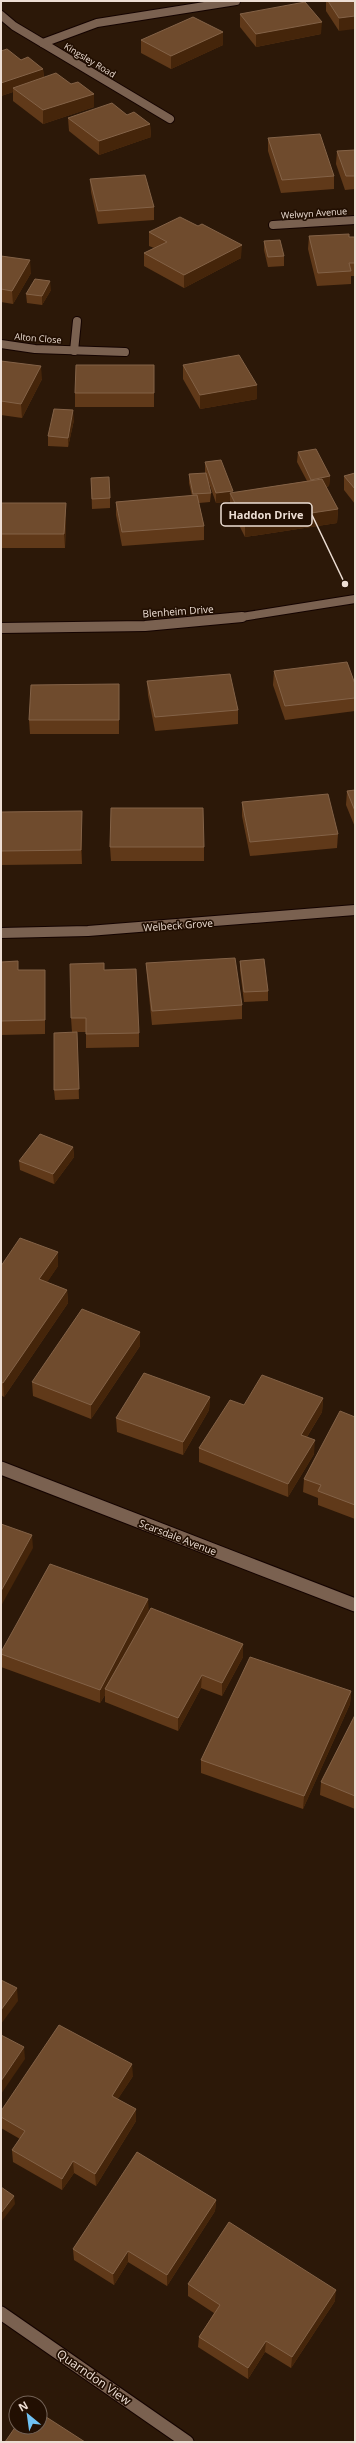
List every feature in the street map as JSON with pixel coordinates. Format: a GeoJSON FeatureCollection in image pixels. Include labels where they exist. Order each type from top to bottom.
{"type":"FeatureCollection","features":[{"type":"Feature","properties":{"kind":"street"},"geometry":{"type":"LineString","coordinates":[[43,43],[97,23],[236,1]]}},
{"type":"Feature","properties":{"kind":"street","name":"Kingsley Road"},"geometry":{"type":"LineString","coordinates":[[1,15],[43,43],[170,118]]}},
{"type":"Feature","properties":{"kind":"street","name":"Welwyn Avenue"},"geometry":{"type":"LineString","coordinates":[[273,225],[355,220]]}},
{"type":"Feature","properties":{"kind":"street","name":"Alton Close"},"geometry":{"type":"LineString","coordinates":[[74,351],[77,321]]}},
{"type":"Feature","properties":{"kind":"street","name":"Alton Close"},"geometry":{"type":"LineString","coordinates":[[1,344],[35,349],[125,352]]}},
{"type":"Feature","properties":{"kind":"street","name":"Blenheim Drive"},"geometry":{"type":"LineString","coordinates":[[1,628],[88,628],[192,622],[294,610],[355,599]]}},
{"type":"Feature","properties":{"kind":"street","name":"Welbeck Grove"},"geometry":{"type":"LineString","coordinates":[[1,933],[88,931],[355,910]]}},
{"type":"Feature","properties":{"kind":"street","name":"Scarsdale Avenue"},"geometry":{"type":"LineString","coordinates":[[1,1468],[355,1605]]}},
{"type":"Feature","properties":{"kind":"street","name":"Quarndon View"},"geometry":{"type":"LineString","coordinates":[[1,2313],[187,2442]]}},
{"type":"Feature","properties":{"kind":"building"},"geometry":{"type":"Polygon","coordinates":[[[328,1],[355,1],[355,16],[339,18],[328,1]]]}},
{"type":"Feature","properties":{"kind":"building"},"geometry":{"type":"Polygon","coordinates":[[[305,2],[322,22],[256,34],[240,14],[305,2]]]}},
{"type":"Feature","properties":{"kind":"building"},"geometry":{"type":"Polygon","coordinates":[[[193,17],[223,32],[171,56],[141,40],[193,17]]]}},
{"type":"Feature","properties":{"kind":"building"},"geometry":{"type":"Polygon","coordinates":[[[7,49],[21,60],[28,57],[43,69],[1,83],[1,51],[7,49]]]}},
{"type":"Feature","properties":{"kind":"building"},"geometry":{"type":"Polygon","coordinates":[[[56,73],[71,84],[78,82],[94,94],[43,110],[13,88],[56,73]]]}},
{"type":"Feature","properties":{"kind":"building"},"geometry":{"type":"Polygon","coordinates":[[[112,103],[127,115],[134,112],[150,124],[99,141],[68,118],[112,103]]]}},
{"type":"Feature","properties":{"kind":"building"},"geometry":{"type":"Polygon","coordinates":[[[320,134],[334,176],[282,180],[268,138],[320,134]]]}},
{"type":"Feature","properties":{"kind":"building"},"geometry":{"type":"Polygon","coordinates":[[[355,150],[355,176],[346,176],[337,151],[355,150]]]}},
{"type":"Feature","properties":{"kind":"building"},"geometry":{"type":"Polygon","coordinates":[[[145,175],[154,207],[98,211],[90,179],[145,175]]]}},
{"type":"Feature","properties":{"kind":"building"},"geometry":{"type":"Polygon","coordinates":[[[180,217],[198,226],[202,224],[242,245],[184,275],[144,253],[167,242],[149,232],[180,217]]]}},
{"type":"Feature","properties":{"kind":"building"},"geometry":{"type":"Polygon","coordinates":[[[349,234],[349,237],[355,237],[355,263],[349,263],[351,271],[318,273],[309,236],[349,234]]]}},
{"type":"Feature","properties":{"kind":"building"},"geometry":{"type":"Polygon","coordinates":[[[280,240],[284,256],[268,257],[264,241],[280,240]]]}},
{"type":"Feature","properties":{"kind":"building"},"geometry":{"type":"Polygon","coordinates":[[[1,256],[30,260],[12,291],[1,289],[1,256]]]}},
{"type":"Feature","properties":{"kind":"building"},"geometry":{"type":"Polygon","coordinates":[[[35,279],[50,281],[42,296],[26,294],[35,279]]]}},
{"type":"Feature","properties":{"kind":"building"},"geometry":{"type":"Polygon","coordinates":[[[239,355],[257,385],[200,395],[183,365],[239,355]]]}},
{"type":"Feature","properties":{"kind":"building"},"geometry":{"type":"Polygon","coordinates":[[[1,361],[41,366],[21,404],[1,401],[1,361]]]}},
{"type":"Feature","properties":{"kind":"building"},"geometry":{"type":"Polygon","coordinates":[[[76,365],[154,365],[154,393],[75,393],[76,365]]]}},
{"type":"Feature","properties":{"kind":"building"},"geometry":{"type":"Polygon","coordinates":[[[54,409],[73,410],[68,438],[48,436],[54,409]]]}},
{"type":"Feature","properties":{"kind":"building"},"geometry":{"type":"Polygon","coordinates":[[[316,449],[330,476],[311,480],[298,452],[316,449]]]}},
{"type":"Feature","properties":{"kind":"building"},"geometry":{"type":"Polygon","coordinates":[[[221,460],[233,491],[216,493],[205,462],[221,460]]]}},
{"type":"Feature","properties":{"kind":"building"},"geometry":{"type":"Polygon","coordinates":[[[206,473],[211,493],[193,494],[189,474],[206,473]]]}},
{"type":"Feature","properties":{"kind":"building"},"geometry":{"type":"Polygon","coordinates":[[[355,473],[355,489],[344,476],[355,473]]]}},
{"type":"Feature","properties":{"kind":"building"},"geometry":{"type":"Polygon","coordinates":[[[109,477],[110,498],[92,499],[91,478],[109,477]]]}},
{"type":"Feature","properties":{"kind":"building"},"geometry":{"type":"Polygon","coordinates":[[[322,479],[338,509],[245,523],[230,493],[322,479]]]}},
{"type":"Feature","properties":{"kind":"building"},"geometry":{"type":"Polygon","coordinates":[[[197,495],[204,526],[122,532],[116,502],[197,495]]]}},
{"type":"Feature","properties":{"kind":"building"},"geometry":{"type":"Polygon","coordinates":[[[1,503],[66,503],[64,534],[1,534],[1,503]]]}},
{"type":"Feature","properties":{"kind":"building"},"geometry":{"type":"Polygon","coordinates":[[[347,662],[355,684],[355,698],[285,706],[274,671],[347,662]]]}},
{"type":"Feature","properties":{"kind":"building"},"geometry":{"type":"Polygon","coordinates":[[[230,674],[238,710],[155,717],[147,681],[230,674]]]}},
{"type":"Feature","properties":{"kind":"building"},"geometry":{"type":"Polygon","coordinates":[[[119,684],[119,720],[29,720],[31,685],[119,684]]]}},
{"type":"Feature","properties":{"kind":"building"},"geometry":{"type":"Polygon","coordinates":[[[355,790],[355,811],[347,791],[355,790]]]}},
{"type":"Feature","properties":{"kind":"building"},"geometry":{"type":"Polygon","coordinates":[[[328,794],[338,834],[250,842],[242,802],[328,794]]]}},
{"type":"Feature","properties":{"kind":"building"},"geometry":{"type":"Polygon","coordinates":[[[111,808],[203,808],[204,847],[110,847],[111,808]]]}},
{"type":"Feature","properties":{"kind":"building"},"geometry":{"type":"Polygon","coordinates":[[[82,811],[81,850],[1,851],[1,812],[82,811]]]}},
{"type":"Feature","properties":{"kind":"building"},"geometry":{"type":"Polygon","coordinates":[[[235,958],[242,1005],[152,1011],[146,963],[235,958]]]}},
{"type":"Feature","properties":{"kind":"building"},"geometry":{"type":"Polygon","coordinates":[[[264,959],[268,991],[244,992],[240,961],[264,959]]]}},
{"type":"Feature","properties":{"kind":"building"},"geometry":{"type":"Polygon","coordinates":[[[18,961],[18,970],[45,970],[45,1020],[1,1021],[1,962],[18,961]]]}},
{"type":"Feature","properties":{"kind":"building"},"geometry":{"type":"Polygon","coordinates":[[[104,963],[104,970],[136,969],[139,1033],[86,1034],[86,1018],[71,1018],[70,964],[104,963]]]}},
{"type":"Feature","properties":{"kind":"building"},"geometry":{"type":"Polygon","coordinates":[[[77,1032],[79,1089],[54,1090],[54,1033],[77,1032]]]}},
{"type":"Feature","properties":{"kind":"building"},"geometry":{"type":"Polygon","coordinates":[[[40,1134],[73,1147],[53,1174],[19,1161],[40,1134]]]}},
{"type":"Feature","properties":{"kind":"building"},"geometry":{"type":"Polygon","coordinates":[[[20,1238],[58,1252],[39,1279],[67,1290],[3,1383],[1,1382],[1,1266],[20,1238]]]}},
{"type":"Feature","properties":{"kind":"building"},"geometry":{"type":"Polygon","coordinates":[[[82,1309],[140,1332],[91,1405],[32,1382],[82,1309]]]}},
{"type":"Feature","properties":{"kind":"building"},"geometry":{"type":"Polygon","coordinates":[[[144,1373],[210,1397],[183,1442],[116,1418],[144,1373]]]}},
{"type":"Feature","properties":{"kind":"building"},"geometry":{"type":"Polygon","coordinates":[[[262,1375],[323,1398],[301,1435],[315,1440],[288,1484],[199,1448],[230,1400],[244,1405],[262,1375]]]}},
{"type":"Feature","properties":{"kind":"building"},"geometry":{"type":"Polygon","coordinates":[[[340,1411],[355,1417],[355,1505],[318,1491],[321,1485],[304,1479],[340,1411]]]}},
{"type":"Feature","properties":{"kind":"building"},"geometry":{"type":"Polygon","coordinates":[[[1,1524],[32,1535],[1,1591],[1,1524]]]}},
{"type":"Feature","properties":{"kind":"building"},"geometry":{"type":"Polygon","coordinates":[[[50,1564],[148,1599],[100,1690],[1,1654],[50,1564]]]}},
{"type":"Feature","properties":{"kind":"building"},"geometry":{"type":"Polygon","coordinates":[[[151,1608],[243,1644],[222,1683],[202,1675],[178,1718],[105,1689],[151,1608]]]}},
{"type":"Feature","properties":{"kind":"building"},"geometry":{"type":"Polygon","coordinates":[[[250,1657],[351,1691],[304,1796],[201,1760],[250,1657]]]}},
{"type":"Feature","properties":{"kind":"building"},"geometry":{"type":"Polygon","coordinates":[[[355,1715],[355,1796],[321,1782],[355,1715]]]}},
{"type":"Feature","properties":{"kind":"building"},"geometry":{"type":"Polygon","coordinates":[[[1,1980],[17,1988],[1,2010],[1,1980]]]}},
{"type":"Feature","properties":{"kind":"building"},"geometry":{"type":"Polygon","coordinates":[[[59,2025],[132,2064],[112,2096],[136,2109],[95,2174],[73,2161],[62,2179],[12,2150],[25,2131],[1,2117],[1,2111],[59,2025]]]}},
{"type":"Feature","properties":{"kind":"building"},"geometry":{"type":"Polygon","coordinates":[[[1,2035],[24,2047],[1,2081],[1,2035]]]}},
{"type":"Feature","properties":{"kind":"building"},"geometry":{"type":"Polygon","coordinates":[[[137,2152],[216,2200],[167,2275],[128,2251],[113,2274],[73,2249],[137,2152]]]}},
{"type":"Feature","properties":{"kind":"building"},"geometry":{"type":"Polygon","coordinates":[[[1,2187],[14,2196],[1,2213],[1,2187]]]}},
{"type":"Feature","properties":{"kind":"building"},"geometry":{"type":"Polygon","coordinates":[[[229,2222],[336,2290],[292,2357],[266,2341],[248,2368],[199,2337],[220,2305],[188,2284],[229,2222]]]}},
{"type":"Feature","properties":{"kind":"building"},"geometry":{"type":"Polygon","coordinates":[[[48,2418],[85,2442],[5,2442],[10,2435],[48,2435],[48,2418]]]}},
{"type":"Feature","properties":{"kind":"place","name":"Haddon Drive"},"geometry":{"type":"Point","coordinates":[345,584]}}]}
